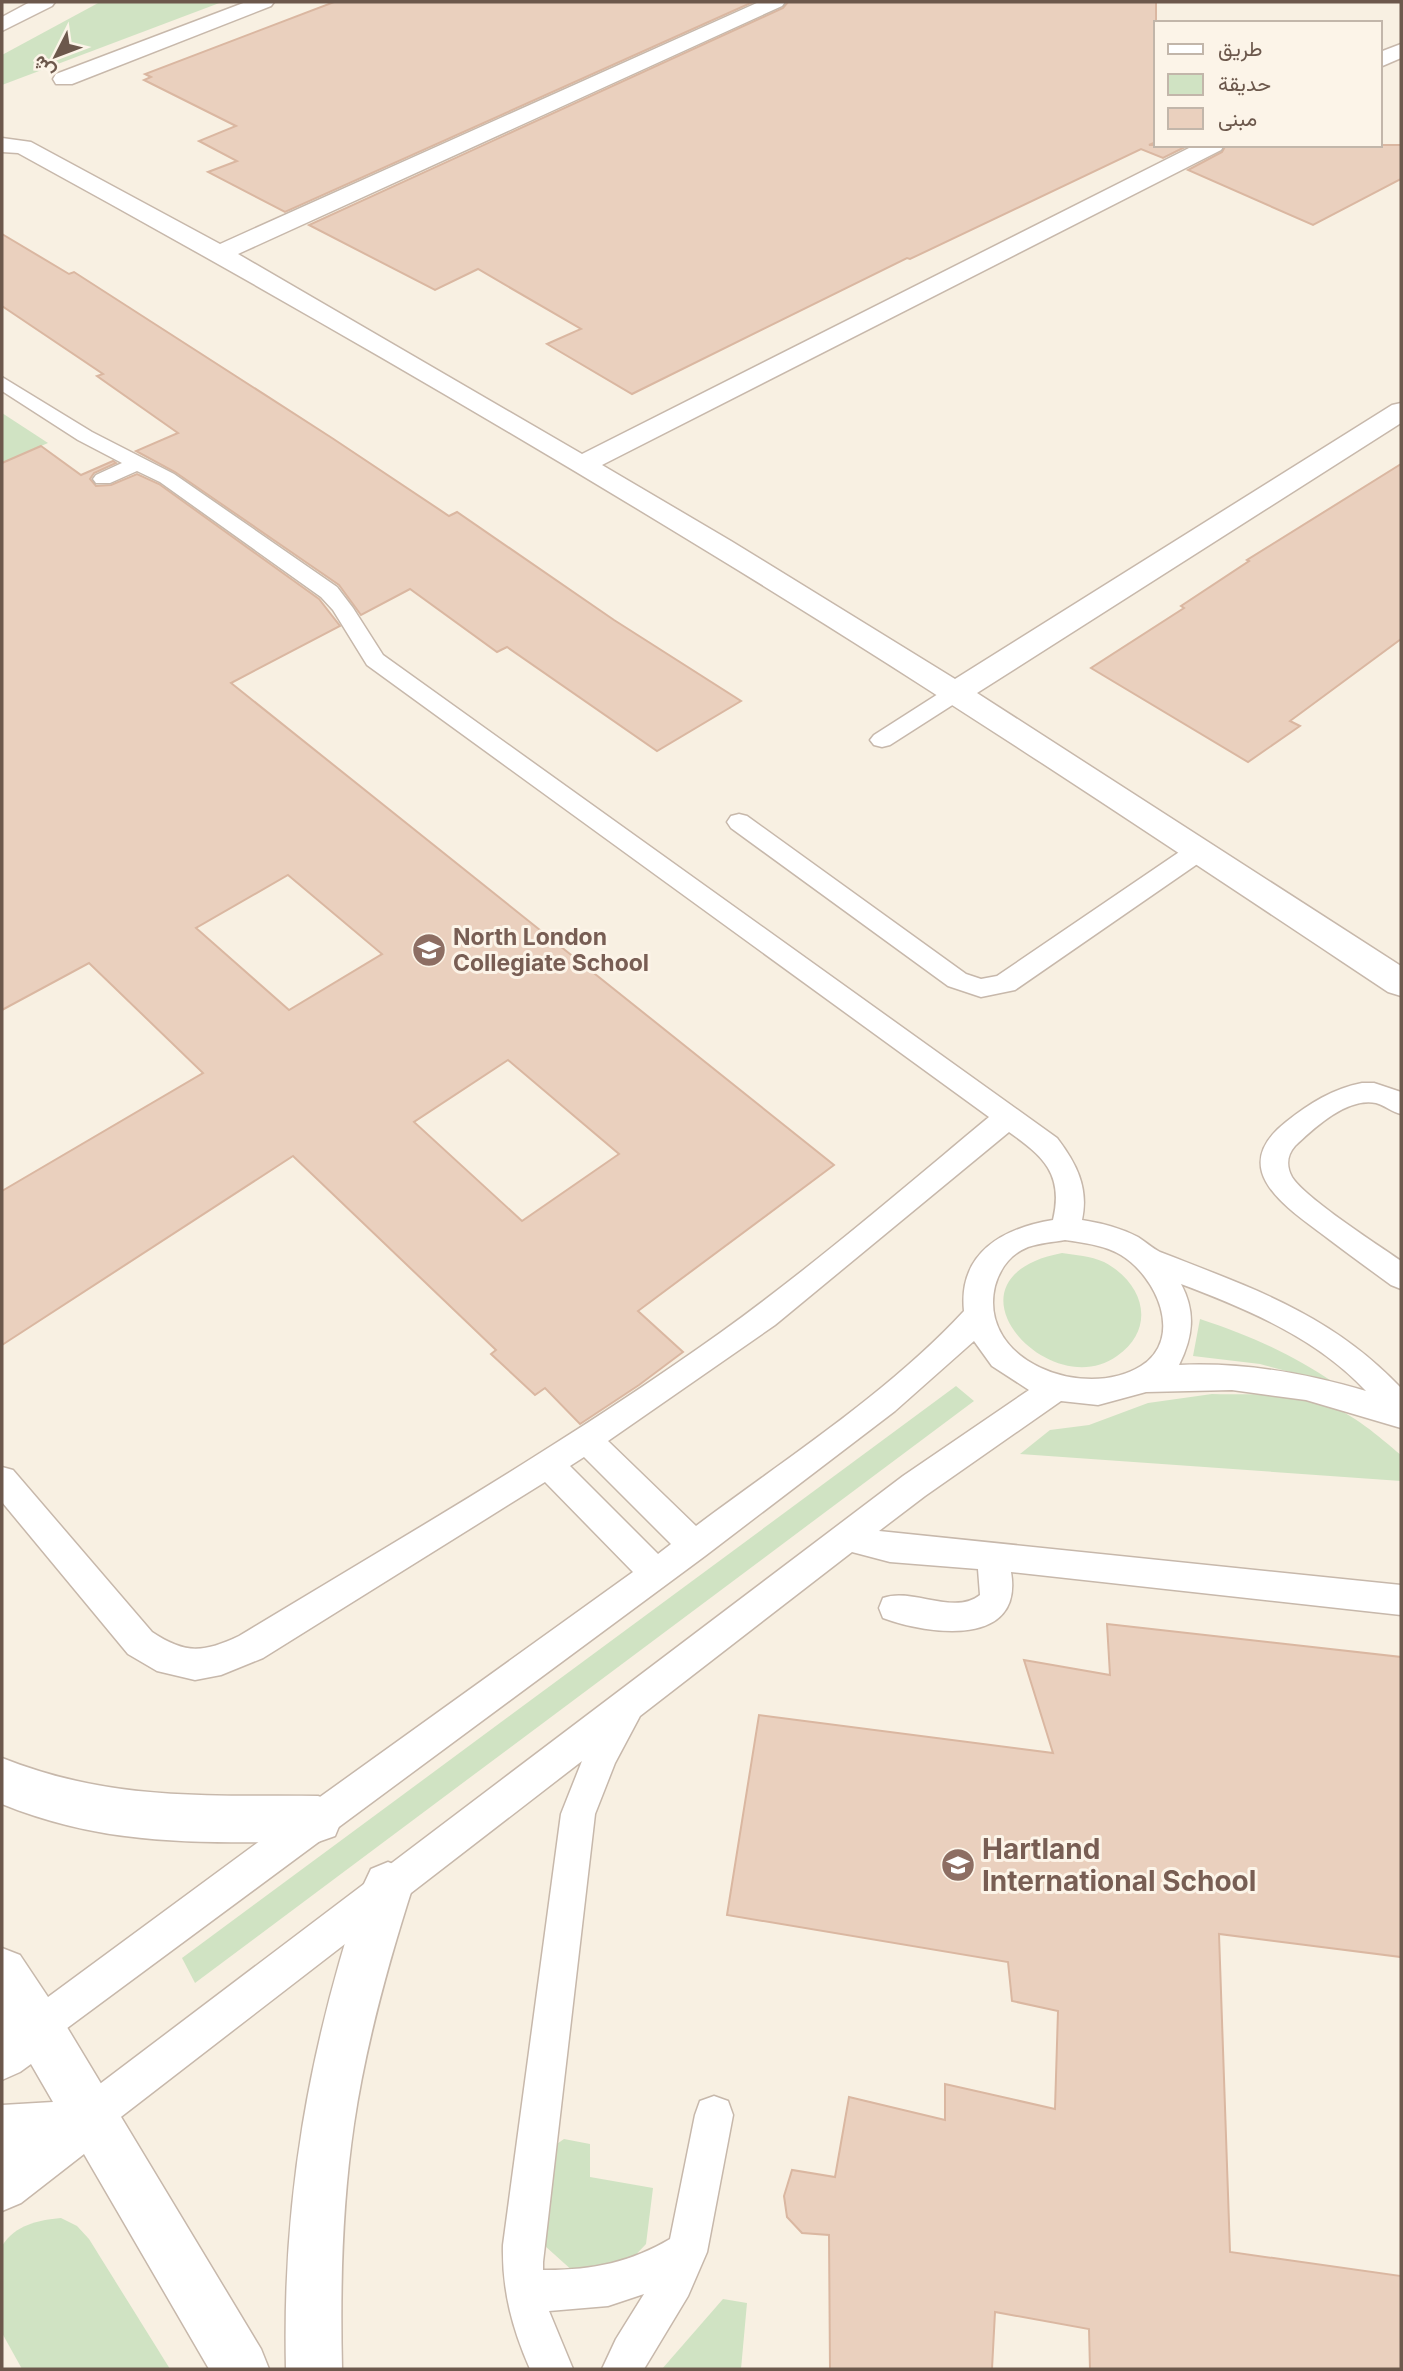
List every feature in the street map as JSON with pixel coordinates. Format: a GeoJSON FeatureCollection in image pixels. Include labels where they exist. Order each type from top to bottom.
{"type":"FeatureCollection","features":[{"type":"Feature","properties":{"kind":"street"},"geometry":{"type":"LineString","coordinates":[[2,25],[45,2]]}},
{"type":"Feature","properties":{"kind":"street"},"geometry":{"type":"LineString","coordinates":[[64,79],[264,2]]}},
{"type":"Feature","properties":{"kind":"street"},"geometry":{"type":"LineString","coordinates":[[220,253],[775,2]]}},
{"type":"Feature","properties":{"kind":"street"},"geometry":{"type":"LineString","coordinates":[[1382,60],[1401,50]]}},
{"type":"Feature","properties":{"kind":"street"},"geometry":{"type":"LineString","coordinates":[[12,138],[220,253],[583,464],[957,692],[1401,983]]}},
{"type":"Feature","properties":{"kind":"street"},"geometry":{"type":"LineString","coordinates":[[583,464],[1209,147]]}},
{"type":"Feature","properties":{"kind":"street"},"geometry":{"type":"LineString","coordinates":[[957,692],[1401,411]]}},
{"type":"Feature","properties":{"kind":"street"},"geometry":{"type":"LineString","coordinates":[[2,1781],[59,1803],[134,1817],[318,1819]]}},
{"type":"Feature","properties":{"kind":"street"},"geometry":{"type":"LineString","coordinates":[[314,2369],[312,2313],[315,2218],[325,2128],[341,2043],[362,1962],[388,1886]]}},
{"type":"Feature","properties":{"kind":"street"},"geometry":{"type":"LineString","coordinates":[[2,1973],[20,2041],[90,2116],[241,2369]]}},
{"type":"Feature","properties":{"kind":"street"},"geometry":{"type":"LineString","coordinates":[[2,2131],[50,2130],[90,2116]]}},
{"type":"Feature","properties":{"kind":"street"},"geometry":{"type":"LineString","coordinates":[[2,2185],[90,2116]]}},
{"type":"Feature","properties":{"kind":"lane"},"geometry":{"type":"LineString","coordinates":[[2,383],[85,436],[167,478],[329,592],[347,612],[357,636],[375,660],[1046,1146],[1062,1164],[1071,1186],[1072,1208],[1065,1229]]}},
{"type":"Feature","properties":{"kind":"lane"},"geometry":{"type":"LineString","coordinates":[[103,479],[139,462]]}},
{"type":"Feature","properties":{"kind":"lane"},"geometry":{"type":"LineString","coordinates":[[882,740],[957,692]]}},
{"type":"Feature","properties":{"kind":"lane"},"geometry":{"type":"LineString","coordinates":[[739,822],[957,980],[981,989],[996,988],[1006,983],[1200,850]]}},
{"type":"Feature","properties":{"kind":"lane"},"geometry":{"type":"LineString","coordinates":[[1401,1104],[1378,1095],[1360,1093],[1343,1096],[1330,1102],[1289,1134],[1278,1146],[1274,1162],[1277,1178],[1289,1194],[1401,1277]]}},
{"type":"Feature","properties":{"kind":"lane"},"geometry":{"type":"LineString","coordinates":[[2,1480],[140,1643],[174,1663],[198,1666],[213,1664],[251,1647],[587,1440],[784,1301],[1008,1117]]}},
{"type":"Feature","properties":{"kind":"lane"},"geometry":{"type":"LineString","coordinates":[[1148,1259],[1165,1279],[1176,1300],[1179,1323],[1174,1345],[1162,1365],[1142,1380],[1116,1391],[1086,1393],[1055,1389],[1027,1376],[1004,1360],[987,1339],[978,1316],[978,1289],[988,1265],[1007,1245],[1035,1233],[1065,1229],[1095,1232],[1124,1243],[1148,1259],[1258,1301],[1301,1322],[1342,1350],[1379,1381],[1401,1408]]}},
{"type":"Feature","properties":{"kind":"lane"},"geometry":{"type":"LineString","coordinates":[[20,2041],[318,1819],[694,1546],[884,1402],[954,1342],[978,1316]]}},
{"type":"Feature","properties":{"kind":"lane"},"geometry":{"type":"LineString","coordinates":[[1142,1380],[1208,1377],[1275,1382],[1343,1396],[1401,1415]]}},
{"type":"Feature","properties":{"kind":"lane"},"geometry":{"type":"LineString","coordinates":[[90,2116],[388,1886],[942,1466],[1055,1389]]}},
{"type":"Feature","properties":{"kind":"lane"},"geometry":{"type":"LineString","coordinates":[[587,1440],[694,1546]]}},
{"type":"Feature","properties":{"kind":"lane"},"geometry":{"type":"LineString","coordinates":[[549,1465],[656,1574]]}},
{"type":"Feature","properties":{"kind":"lane"},"geometry":{"type":"LineString","coordinates":[[849,1537],[890,1548],[992,1556],[1401,1600]]}},
{"type":"Feature","properties":{"kind":"lane"},"geometry":{"type":"LineString","coordinates":[[895,1608],[963,1617],[984,1611],[992,1604],[996,1595],[992,1556]]}},
{"type":"Feature","properties":{"kind":"lane"},"geometry":{"type":"LineString","coordinates":[[552,2369],[528,2315],[524,2289],[523,2245],[578,1814],[601,1755],[631,1703]]}},
{"type":"Feature","properties":{"kind":"lane"},"geometry":{"type":"LineString","coordinates":[[624,2369],[644,2330],[663,2304],[687,2252],[715,2115]]}},
{"type":"Feature","properties":{"kind":"lane"},"geometry":{"type":"LineString","coordinates":[[524,2289],[557,2292],[592,2290],[625,2283],[657,2270],[687,2252]]}},
{"type":"Feature","properties":{"kind":"green space"},"geometry":{"type":"Polygon","coordinates":[[[100,2],[222,2],[2,85],[2,55],[100,2]]]}},
{"type":"Feature","properties":{"kind":"green space"},"geometry":{"type":"Polygon","coordinates":[[[2,413],[48,443],[2,463],[2,413]]]}},
{"type":"Feature","properties":{"kind":"green space"},"geometry":{"type":"Polygon","coordinates":[[[1062,1253],[1099,1260],[1118,1271],[1129,1282],[1140,1306],[1141,1319],[1130,1345],[1117,1356],[1090,1367],[1061,1364],[1035,1352],[1015,1332],[1004,1309],[1006,1287],[1024,1267],[1062,1253]]]}},
{"type":"Feature","properties":{"kind":"green space"},"geometry":{"type":"Polygon","coordinates":[[[1200,1319],[1271,1347],[1336,1384],[1260,1364],[1193,1356],[1200,1319]]]}},
{"type":"Feature","properties":{"kind":"green space"},"geometry":{"type":"Polygon","coordinates":[[[956,1386],[974,1401],[195,1983],[182,1958],[956,1386]]]}},
{"type":"Feature","properties":{"kind":"green space"},"geometry":{"type":"Polygon","coordinates":[[[1212,1394],[1284,1395],[1336,1408],[1365,1426],[1401,1455],[1401,1481],[1020,1454],[1050,1430],[1089,1425],[1148,1403],[1212,1394]]]}},
{"type":"Feature","properties":{"kind":"green space"},"geometry":{"type":"Polygon","coordinates":[[[564,2139],[590,2144],[590,2177],[653,2188],[646,2244],[626,2265],[574,2272],[545,2246],[551,2148],[564,2139]]]}},
{"type":"Feature","properties":{"kind":"green space"},"geometry":{"type":"Polygon","coordinates":[[[61,2218],[77,2226],[89,2239],[170,2369],[22,2369],[2,2333],[2,2246],[20,2228],[61,2218]]]}},
{"type":"Feature","properties":{"kind":"green space"},"geometry":{"type":"Polygon","coordinates":[[[723,2299],[747,2303],[741,2369],[662,2369],[723,2299]]]}},
{"type":"Feature","properties":{"kind":"building"},"geometry":{"type":"Polygon","coordinates":[[[334,2],[753,2],[285,212],[208,172],[237,161],[199,141],[236,126],[144,80],[151,77],[145,74],[334,2]]]}},
{"type":"Feature","properties":{"kind":"building"},"geometry":{"type":"Polygon","coordinates":[[[788,2],[1156,2],[1154,143],[1149,145],[1185,147],[1163,158],[1141,149],[910,259],[907,258],[632,394],[547,344],[581,329],[478,269],[435,290],[309,225],[783,8],[788,2]]]}},
{"type":"Feature","properties":{"kind":"building"},"geometry":{"type":"Polygon","coordinates":[[[1401,145],[1401,179],[1313,225],[1188,170],[1222,152],[1225,147],[1401,145]]]}},
{"type":"Feature","properties":{"kind":"building"},"geometry":{"type":"Polygon","coordinates":[[[2,234],[69,274],[74,272],[449,516],[457,512],[614,620],[741,701],[657,751],[507,647],[497,652],[410,589],[361,615],[339,585],[175,472],[136,451],[178,433],[97,376],[103,374],[2,306],[2,234]]]}},
{"type":"Feature","properties":{"kind":"building"},"geometry":{"type":"Polygon","coordinates":[[[41,446],[81,475],[113,461],[116,463],[94,473],[90,479],[96,486],[111,485],[137,474],[159,484],[319,599],[340,626],[231,683],[834,1165],[638,1311],[683,1352],[580,1424],[545,1388],[535,1395],[491,1354],[496,1350],[293,1156],[2,1345],[2,1191],[203,1073],[89,963],[2,1010],[2,463],[41,446]],[[288,875],[196,928],[289,1010],[382,954],[288,875]],[[508,1060],[414,1122],[522,1221],[619,1154],[508,1060]]]}},
{"type":"Feature","properties":{"kind":"building"},"geometry":{"type":"Polygon","coordinates":[[[1401,464],[1401,639],[1290,721],[1300,726],[1248,762],[1091,668],[1184,608],[1181,606],[1249,561],[1247,560],[1401,464]]]}},
{"type":"Feature","properties":{"kind":"building"},"geometry":{"type":"Polygon","coordinates":[[[1107,1624],[1401,1657],[1401,1957],[1219,1934],[1230,2252],[1401,2276],[1401,2369],[1090,2369],[1089,2329],[995,2312],[992,2369],[830,2369],[829,2235],[802,2233],[787,2217],[784,2196],[792,2170],[835,2177],[849,2097],[945,2120],[945,2084],[1055,2109],[1058,2011],[1012,2001],[1008,1962],[727,1915],[759,1715],[1053,1753],[1024,1660],[1110,1675],[1107,1624]]]}},
{"type":"Feature","properties":{"kind":"place","name":"North London Collegiate School"},"geometry":{"type":"Point","coordinates":[429,950]}},
{"type":"Feature","properties":{"kind":"place","name":"Hartland International School"},"geometry":{"type":"Point","coordinates":[958,1865]}}]}
